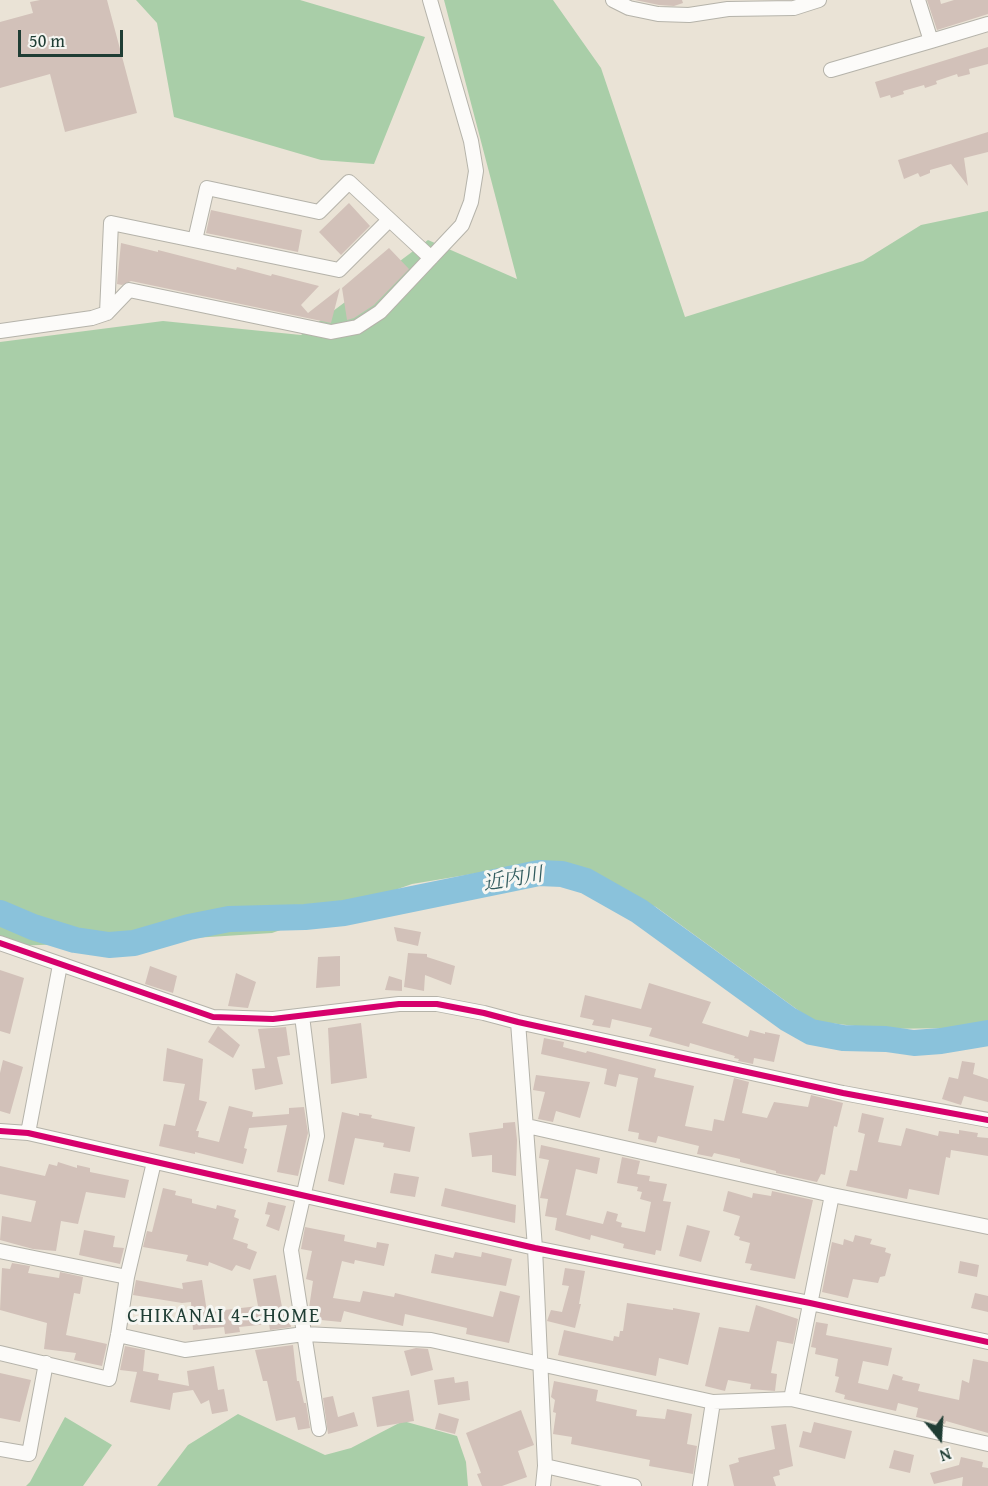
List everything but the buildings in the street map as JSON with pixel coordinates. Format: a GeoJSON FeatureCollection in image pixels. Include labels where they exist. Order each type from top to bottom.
{"type":"FeatureCollection","features":[{"type":"Feature","properties":{"kind":"street"},"geometry":{"type":"LineString","coordinates":[[0,331],[92,318],[107,313],[129,291],[331,332],[357,327],[380,312],[462,225],[471,202],[476,171],[471,141],[430,0]]}},
{"type":"Feature","properties":{"kind":"street"},"geometry":{"type":"LineString","coordinates":[[613,0],[628,8],[689,15],[819,0]]}},
{"type":"Feature","properties":{"kind":"street"},"geometry":{"type":"LineString","coordinates":[[918,0],[931,41]]}},
{"type":"Feature","properties":{"kind":"street"},"geometry":{"type":"LineString","coordinates":[[831,70],[988,24]]}},
{"type":"Feature","properties":{"kind":"street"},"geometry":{"type":"LineString","coordinates":[[195,240],[207,188],[319,212],[349,182],[430,258]]}},
{"type":"Feature","properties":{"kind":"street"},"geometry":{"type":"LineString","coordinates":[[107,313],[111,223],[339,270],[389,220]]}},
{"type":"Feature","properties":{"kind":"street"},"geometry":{"type":"LineString","coordinates":[[0,944],[213,1017],[273,1019],[399,1004],[437,1004],[843,1093],[988,1120]]}},
{"type":"Feature","properties":{"kind":"street"},"geometry":{"type":"LineString","coordinates":[[28,1133],[60,965]]}},
{"type":"Feature","properties":{"kind":"street"},"geometry":{"type":"LineString","coordinates":[[302,1016],[317,1136],[291,1251],[319,1429]]}},
{"type":"Feature","properties":{"kind":"street"},"geometry":{"type":"LineString","coordinates":[[518,1022],[535,1248],[545,1466],[543,1486]]}},
{"type":"Feature","properties":{"kind":"street"},"geometry":{"type":"LineString","coordinates":[[526,1126],[832,1195],[988,1227]]}},
{"type":"Feature","properties":{"kind":"street"},"geometry":{"type":"LineString","coordinates":[[0,1131],[28,1133],[535,1248],[810,1303],[988,1342]]}},
{"type":"Feature","properties":{"kind":"street"},"geometry":{"type":"LineString","coordinates":[[0,1353],[109,1379],[127,1277],[154,1162]]}},
{"type":"Feature","properties":{"kind":"street"},"geometry":{"type":"LineString","coordinates":[[791,1399],[832,1195]]}},
{"type":"Feature","properties":{"kind":"street"},"geometry":{"type":"LineString","coordinates":[[0,1251],[127,1277]]}},
{"type":"Feature","properties":{"kind":"street"},"geometry":{"type":"LineString","coordinates":[[118,1335],[185,1350],[304,1334],[431,1340],[713,1402],[791,1399],[988,1444]]}},
{"type":"Feature","properties":{"kind":"street"},"geometry":{"type":"LineString","coordinates":[[0,1449],[28,1455],[46,1363]]}},
{"type":"Feature","properties":{"kind":"street"},"geometry":{"type":"LineString","coordinates":[[700,1486],[713,1402]]}},
{"type":"Feature","properties":{"kind":"street"},"geometry":{"type":"LineString","coordinates":[[545,1466],[634,1486]]}},
{"type":"Feature","properties":{"kind":"green space"},"geometry":{"type":"Polygon","coordinates":[[[136,0],[300,0],[425,37],[374,164],[321,160],[174,117],[157,23],[136,0]]]}},
{"type":"Feature","properties":{"kind":"green space"},"geometry":{"type":"Polygon","coordinates":[[[444,0],[553,0],[601,68],[685,317],[863,261],[921,225],[988,211],[988,1035],[953,1028],[880,1029],[813,1021],[656,907],[538,863],[412,884],[272,933],[130,942],[9,946],[0,943],[0,342],[163,321],[301,335],[428,240],[517,279],[444,0]]]}},
{"type":"Feature","properties":{"kind":"green space"},"geometry":{"type":"Polygon","coordinates":[[[238,1414],[325,1455],[351,1448],[403,1421],[457,1436],[466,1462],[468,1486],[157,1486],[188,1445],[238,1414]]]}},
{"type":"Feature","properties":{"kind":"green space"},"geometry":{"type":"Polygon","coordinates":[[[65,1417],[112,1445],[83,1486],[26,1486],[30,1482],[65,1417]]]}},
{"type":"Feature","properties":{"kind":"waterway","name":"近内川"},"geometry":{"type":"LineString","coordinates":[[0,913],[33,927],[75,940],[109,945],[134,943],[189,927],[229,919],[305,917],[344,913],[539,873],[562,874],[586,881],[639,911],[788,1019],[811,1032],[843,1038],[886,1039],[914,1043],[988,1033]]}},
{"type":"Feature","properties":{"kind":"cycle path"},"geometry":{"type":"LineString","coordinates":[[0,943],[213,1017],[273,1019],[399,1004],[437,1004],[843,1093],[988,1120]]}},
{"type":"Feature","properties":{"kind":"cycle path"},"geometry":{"type":"LineString","coordinates":[[0,1131],[28,1133],[535,1248],[810,1303],[988,1342]]}},
{"type":"Feature","properties":{"kind":"district","name":"CHIKANAI 4-CHOME"},"geometry":{"type":"Point","coordinates":[224,1317]}}]}
